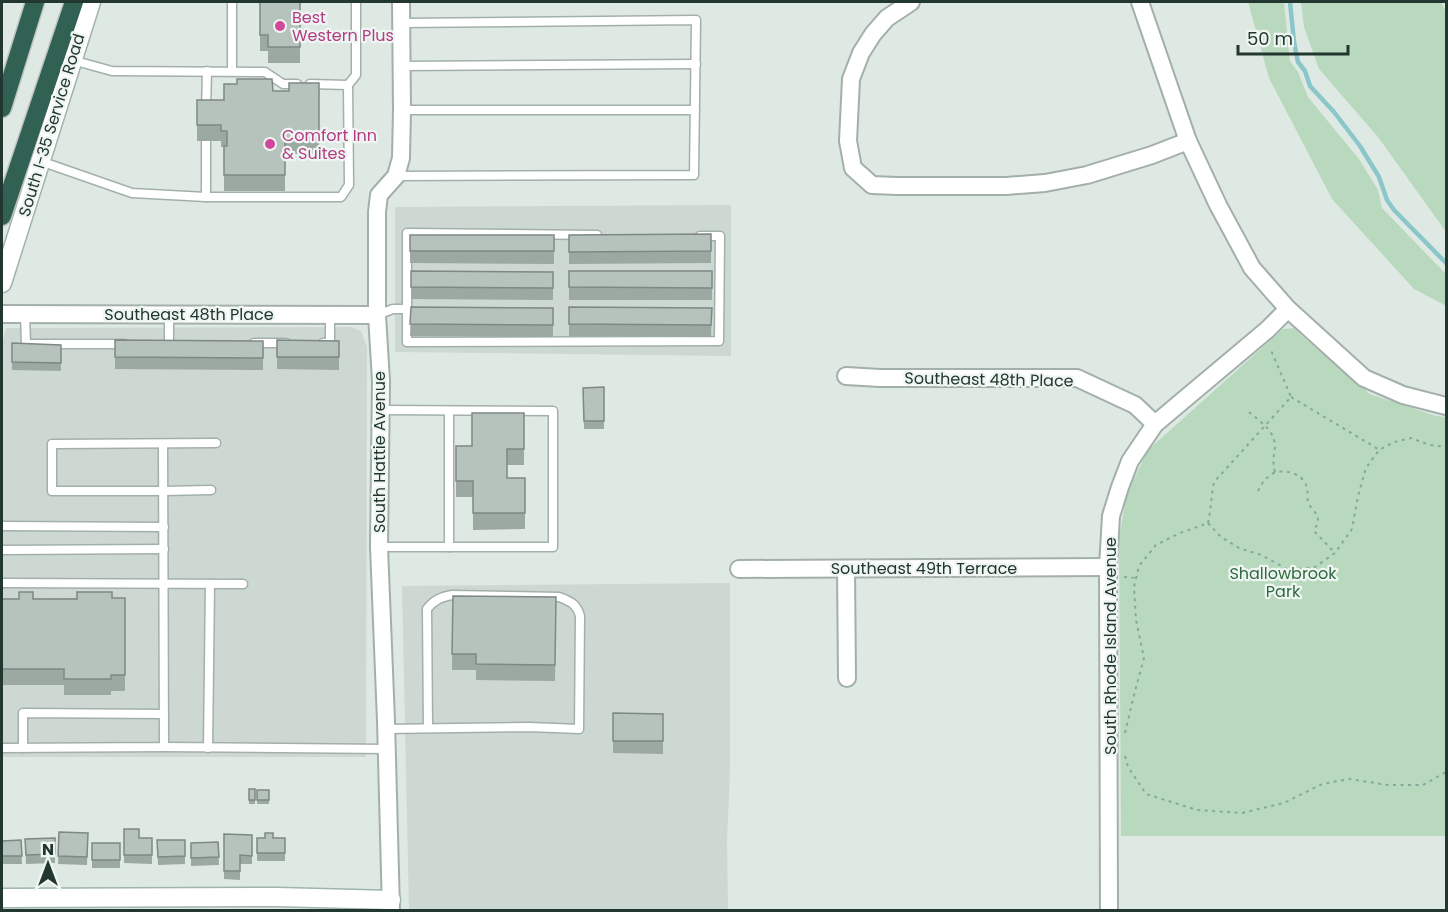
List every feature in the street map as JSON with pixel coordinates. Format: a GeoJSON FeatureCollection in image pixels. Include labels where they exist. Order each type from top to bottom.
{"type":"FeatureCollection","features":[{"type":"Feature","properties":{"kind":"highway"},"geometry":{"type":"LineString","coordinates":[[2,108],[35,2]]}},
{"type":"Feature","properties":{"kind":"highway"},"geometry":{"type":"LineString","coordinates":[[2,216],[74,2]]}},
{"type":"Feature","properties":{"kind":"street","name":"South I-35 Service Road"},"geometry":{"type":"LineString","coordinates":[[2,283],[91,2]]}},
{"type":"Feature","properties":{"kind":"street","name":"South Hattie Avenue"},"geometry":{"type":"LineString","coordinates":[[391,905],[379,547],[381,381],[377,315],[377,212],[379,195],[396,176],[401,158],[401,2]]}},
{"type":"Feature","properties":{"kind":"street"},"geometry":{"type":"LineString","coordinates":[[911,2],[887,18],[873,34],[861,53],[851,79],[849,150],[853,168],[872,185],[1006,186],[1045,183],[1088,175],[1188,141]]}},
{"type":"Feature","properties":{"kind":"street"},"geometry":{"type":"LineString","coordinates":[[1140,2],[1188,141],[1218,205],[1252,268],[1288,309],[1364,378],[1403,395],[1446,406]]}},
{"type":"Feature","properties":{"kind":"street","name":"South Rhode Island Avenue"},"geometry":{"type":"LineString","coordinates":[[1109,910],[1108,567],[1111,516],[1130,461],[1155,424],[1259,337],[1288,309]]}},
{"type":"Feature","properties":{"kind":"street","name":"Southeast 48th Place"},"geometry":{"type":"LineString","coordinates":[[2,314],[377,315]]}},
{"type":"Feature","properties":{"kind":"street","name":"Southeast 48th Place"},"geometry":{"type":"LineString","coordinates":[[846,376],[1077,378],[1135,405],[1155,424]]}},
{"type":"Feature","properties":{"kind":"street","name":"Southeast 49th Terrace"},"geometry":{"type":"LineString","coordinates":[[739,569],[1108,567]]}},
{"type":"Feature","properties":{"kind":"street"},"geometry":{"type":"LineString","coordinates":[[846,569],[847,678]]}},
{"type":"Feature","properties":{"kind":"street"},"geometry":{"type":"LineString","coordinates":[[2,898],[277,897],[391,905]]}},
{"type":"Feature","properties":{"kind":"lane"},"geometry":{"type":"LineString","coordinates":[[232,2],[232,71]]}},
{"type":"Feature","properties":{"kind":"lane"},"geometry":{"type":"LineString","coordinates":[[40,160],[132,193],[206,197],[341,197],[349,184],[348,85],[356,75],[356,2]]}},
{"type":"Feature","properties":{"kind":"lane"},"geometry":{"type":"LineString","coordinates":[[396,176],[694,175],[696,20],[400,23]]}},
{"type":"Feature","properties":{"kind":"lane"},"geometry":{"type":"LineString","coordinates":[[71,60],[112,71],[265,72],[283,84],[348,85]]}},
{"type":"Feature","properties":{"kind":"lane"},"geometry":{"type":"LineString","coordinates":[[402,66],[696,64]]}},
{"type":"Feature","properties":{"kind":"lane"},"geometry":{"type":"LineString","coordinates":[[206,117],[207,71]]}},
{"type":"Feature","properties":{"kind":"lane"},"geometry":{"type":"LineString","coordinates":[[402,110],[695,110]]}},
{"type":"Feature","properties":{"kind":"lane"},"geometry":{"type":"LineString","coordinates":[[206,129],[206,197]]}},
{"type":"Feature","properties":{"kind":"lane"},"geometry":{"type":"LineString","coordinates":[[604,235],[407,233],[408,342],[719,341],[720,236],[685,236]]}},
{"type":"Feature","properties":{"kind":"lane"},"geometry":{"type":"LineString","coordinates":[[377,315],[393,309],[407,309]]}},
{"type":"Feature","properties":{"kind":"lane"},"geometry":{"type":"LineString","coordinates":[[25,314],[26,344],[133,344]]}},
{"type":"Feature","properties":{"kind":"lane"},"geometry":{"type":"LineString","coordinates":[[169,314],[169,344]]}},
{"type":"Feature","properties":{"kind":"lane"},"geometry":{"type":"LineString","coordinates":[[319,343],[330,343],[330,315]]}},
{"type":"Feature","properties":{"kind":"lane"},"geometry":{"type":"LineString","coordinates":[[250,343],[296,343]]}},
{"type":"Feature","properties":{"kind":"lane"},"geometry":{"type":"LineString","coordinates":[[157,344],[181,344]]}},
{"type":"Feature","properties":{"kind":"lane"},"geometry":{"type":"LineString","coordinates":[[379,547],[553,547],[553,411],[380,410]]}},
{"type":"Feature","properties":{"kind":"lane"},"geometry":{"type":"LineString","coordinates":[[449,411],[449,547]]}},
{"type":"Feature","properties":{"kind":"lane"},"geometry":{"type":"LineString","coordinates":[[211,490],[52,491],[52,444],[216,443]]}},
{"type":"Feature","properties":{"kind":"lane"},"geometry":{"type":"LineString","coordinates":[[163,444],[164,747]]}},
{"type":"Feature","properties":{"kind":"lane"},"geometry":{"type":"LineString","coordinates":[[2,526],[164,527]]}},
{"type":"Feature","properties":{"kind":"lane"},"geometry":{"type":"LineString","coordinates":[[2,550],[164,549]]}},
{"type":"Feature","properties":{"kind":"lane"},"geometry":{"type":"LineString","coordinates":[[2,583],[243,584]]}},
{"type":"Feature","properties":{"kind":"lane"},"geometry":{"type":"LineString","coordinates":[[208,748],[210,584]]}},
{"type":"Feature","properties":{"kind":"lane"},"geometry":{"type":"LineString","coordinates":[[386,729],[428,729],[529,727],[579,729],[580,616],[578,609],[571,602],[559,597],[452,595],[441,597],[432,603],[427,609],[428,729]]}},
{"type":"Feature","properties":{"kind":"lane"},"geometry":{"type":"LineString","coordinates":[[23,748],[23,714],[164,714]]}},
{"type":"Feature","properties":{"kind":"lane"},"geometry":{"type":"LineString","coordinates":[[2,748],[387,748]]}},
{"type":"Feature","properties":{"kind":"path"},"geometry":{"type":"LineString","coordinates":[[1259,337],[1271,350],[1290,397],[1379,450]]}},
{"type":"Feature","properties":{"kind":"path"},"geometry":{"type":"LineString","coordinates":[[1208,524],[1214,482],[1290,397]]}},
{"type":"Feature","properties":{"kind":"path"},"geometry":{"type":"LineString","coordinates":[[1249,412],[1271,432],[1274,439],[1275,450],[1272,462],[1275,472]]}},
{"type":"Feature","properties":{"kind":"path"},"geometry":{"type":"LineString","coordinates":[[1208,524],[1221,537],[1239,548],[1261,555],[1289,570],[1315,567],[1335,553],[1352,529],[1366,468],[1379,450],[1394,442],[1411,438],[1430,445],[1446,447]]}},
{"type":"Feature","properties":{"kind":"path"},"geometry":{"type":"LineString","coordinates":[[1258,491],[1264,480],[1275,472],[1289,471],[1303,480],[1306,485],[1308,502],[1318,517],[1314,531],[1335,553]]}},
{"type":"Feature","properties":{"kind":"path"},"geometry":{"type":"LineString","coordinates":[[1125,736],[1144,658],[1136,620],[1134,587],[1139,566],[1156,545],[1180,533],[1208,524]]}},
{"type":"Feature","properties":{"kind":"path"},"geometry":{"type":"LineString","coordinates":[[1124,751],[1128,767],[1146,794],[1197,810],[1242,813],[1284,803],[1322,784],[1349,779],[1388,785],[1423,785],[1446,772]]}},
{"type":"Feature","properties":{"kind":"shaded area"},"geometry":{"type":"Polygon","coordinates":[[[731,205],[731,356],[395,352],[395,207],[731,205]]]}},
{"type":"Feature","properties":{"kind":"shaded area"},"geometry":{"type":"Polygon","coordinates":[[[352,327],[361,331],[367,347],[366,757],[2,757],[2,344],[6,328],[352,327]]]}},
{"type":"Feature","properties":{"kind":"shaded area"},"geometry":{"type":"Polygon","coordinates":[[[730,583],[728,910],[409,910],[402,586],[730,583]]]}},
{"type":"Feature","properties":{"kind":"green space"},"geometry":{"type":"Polygon","coordinates":[[[1248,2],[1284,2],[1290,61],[1298,72],[1308,97],[1359,159],[1378,190],[1382,208],[1446,274],[1446,306],[1414,289],[1332,199],[1269,78],[1248,2]]]}},
{"type":"Feature","properties":{"kind":"green space"},"geometry":{"type":"Polygon","coordinates":[[[1301,2],[1441,2],[1446,12],[1446,230],[1378,137],[1319,69],[1304,27],[1301,2]]]}},
{"type":"Feature","properties":{"kind":"green space","name":"Shallowbrook Park"},"geometry":{"type":"Polygon","coordinates":[[[1294,328],[1370,394],[1436,416],[1446,417],[1446,836],[1121,836],[1119,538],[1127,493],[1148,450],[1283,329],[1294,328]]]}},
{"type":"Feature","properties":{"kind":"building","name":"Best Western Plus"},"geometry":{"type":"Polygon","coordinates":[[[260,2],[300,2],[300,47],[268,47],[268,35],[260,35],[260,2]]]}},
{"type":"Feature","properties":{"kind":"building","name":"Comfort Inn & Suites"},"geometry":{"type":"Polygon","coordinates":[[[237,79],[272,79],[273,91],[289,91],[289,83],[319,83],[319,138],[285,138],[285,175],[224,175],[224,146],[227,146],[227,131],[221,131],[221,125],[197,125],[197,100],[224,100],[224,84],[237,84],[237,79]]]}},
{"type":"Feature","properties":{"kind":"building"},"geometry":{"type":"Polygon","coordinates":[[[711,234],[711,251],[569,252],[569,235],[711,234]]]}},
{"type":"Feature","properties":{"kind":"building"},"geometry":{"type":"Polygon","coordinates":[[[410,235],[554,235],[554,251],[410,251],[410,235]]]}},
{"type":"Feature","properties":{"kind":"building"},"geometry":{"type":"Polygon","coordinates":[[[411,271],[553,272],[553,288],[411,287],[411,271]]]}},
{"type":"Feature","properties":{"kind":"building"},"geometry":{"type":"Polygon","coordinates":[[[569,271],[712,271],[712,288],[569,287],[569,271]]]}},
{"type":"Feature","properties":{"kind":"building"},"geometry":{"type":"Polygon","coordinates":[[[411,307],[553,308],[553,325],[410,324],[411,307]]]}},
{"type":"Feature","properties":{"kind":"building"},"geometry":{"type":"Polygon","coordinates":[[[569,307],[712,308],[711,325],[569,324],[569,307]]]}},
{"type":"Feature","properties":{"kind":"building"},"geometry":{"type":"Polygon","coordinates":[[[115,340],[263,341],[263,358],[115,357],[115,340]]]}},
{"type":"Feature","properties":{"kind":"building"},"geometry":{"type":"Polygon","coordinates":[[[277,340],[339,341],[339,357],[277,357],[277,340]]]}},
{"type":"Feature","properties":{"kind":"building"},"geometry":{"type":"Polygon","coordinates":[[[12,343],[61,345],[61,363],[12,362],[12,343]]]}},
{"type":"Feature","properties":{"kind":"building"},"geometry":{"type":"Polygon","coordinates":[[[604,387],[604,421],[584,421],[583,388],[604,387]]]}},
{"type":"Feature","properties":{"kind":"building"},"geometry":{"type":"Polygon","coordinates":[[[472,413],[524,413],[524,449],[507,449],[507,478],[525,478],[525,513],[473,513],[473,481],[456,481],[456,446],[472,446],[472,413]]]}},
{"type":"Feature","properties":{"kind":"building"},"geometry":{"type":"Polygon","coordinates":[[[19,592],[33,592],[33,599],[77,599],[77,592],[112,592],[112,598],[125,598],[125,675],[111,675],[111,679],[64,679],[64,669],[2,669],[2,599],[19,599],[19,592]]]}},
{"type":"Feature","properties":{"kind":"building"},"geometry":{"type":"Polygon","coordinates":[[[453,596],[556,597],[555,665],[476,664],[476,654],[452,654],[453,596]]]}},
{"type":"Feature","properties":{"kind":"building"},"geometry":{"type":"Polygon","coordinates":[[[613,713],[663,714],[663,741],[613,741],[613,713]]]}},
{"type":"Feature","properties":{"kind":"building"},"geometry":{"type":"Polygon","coordinates":[[[249,789],[255,789],[255,800],[249,800],[249,789]]]}},
{"type":"Feature","properties":{"kind":"building"},"geometry":{"type":"Polygon","coordinates":[[[257,790],[269,790],[269,800],[257,800],[257,790]]]}},
{"type":"Feature","properties":{"kind":"building"},"geometry":{"type":"Polygon","coordinates":[[[124,829],[139,829],[139,838],[152,838],[152,855],[124,855],[124,829]]]}},
{"type":"Feature","properties":{"kind":"building"},"geometry":{"type":"Polygon","coordinates":[[[59,832],[88,833],[87,857],[58,856],[59,832]]]}},
{"type":"Feature","properties":{"kind":"building"},"geometry":{"type":"Polygon","coordinates":[[[265,833],[273,833],[273,838],[285,838],[285,853],[257,853],[257,838],[265,838],[265,833]]]}},
{"type":"Feature","properties":{"kind":"building"},"geometry":{"type":"Polygon","coordinates":[[[224,834],[252,835],[252,856],[240,855],[240,871],[224,871],[224,834]]]}},
{"type":"Feature","properties":{"kind":"building"},"geometry":{"type":"Polygon","coordinates":[[[55,838],[55,854],[26,855],[25,839],[55,838]]]}},
{"type":"Feature","properties":{"kind":"building"},"geometry":{"type":"Polygon","coordinates":[[[21,840],[22,856],[2,856],[2,841],[21,840]]]}},
{"type":"Feature","properties":{"kind":"building"},"geometry":{"type":"Polygon","coordinates":[[[157,840],[185,840],[185,856],[158,857],[157,840]]]}},
{"type":"Feature","properties":{"kind":"building"},"geometry":{"type":"Polygon","coordinates":[[[218,842],[219,857],[191,858],[191,843],[218,842]]]}},
{"type":"Feature","properties":{"kind":"building"},"geometry":{"type":"Polygon","coordinates":[[[92,843],[120,843],[120,860],[92,860],[92,843]]]}},
{"type":"Feature","properties":{"kind":"waterway"},"geometry":{"type":"LineString","coordinates":[[1290,2],[1298,62],[1305,71],[1310,86],[1360,146],[1379,177],[1387,200],[1394,210],[1446,263]]}},
{"type":"Feature","properties":{"kind":"place","name":"Best Western Plus"},"geometry":{"type":"Point","coordinates":[280,26]}},
{"type":"Feature","properties":{"kind":"place","name":"Comfort Inn & Suites"},"geometry":{"type":"Point","coordinates":[270,144]}}]}
